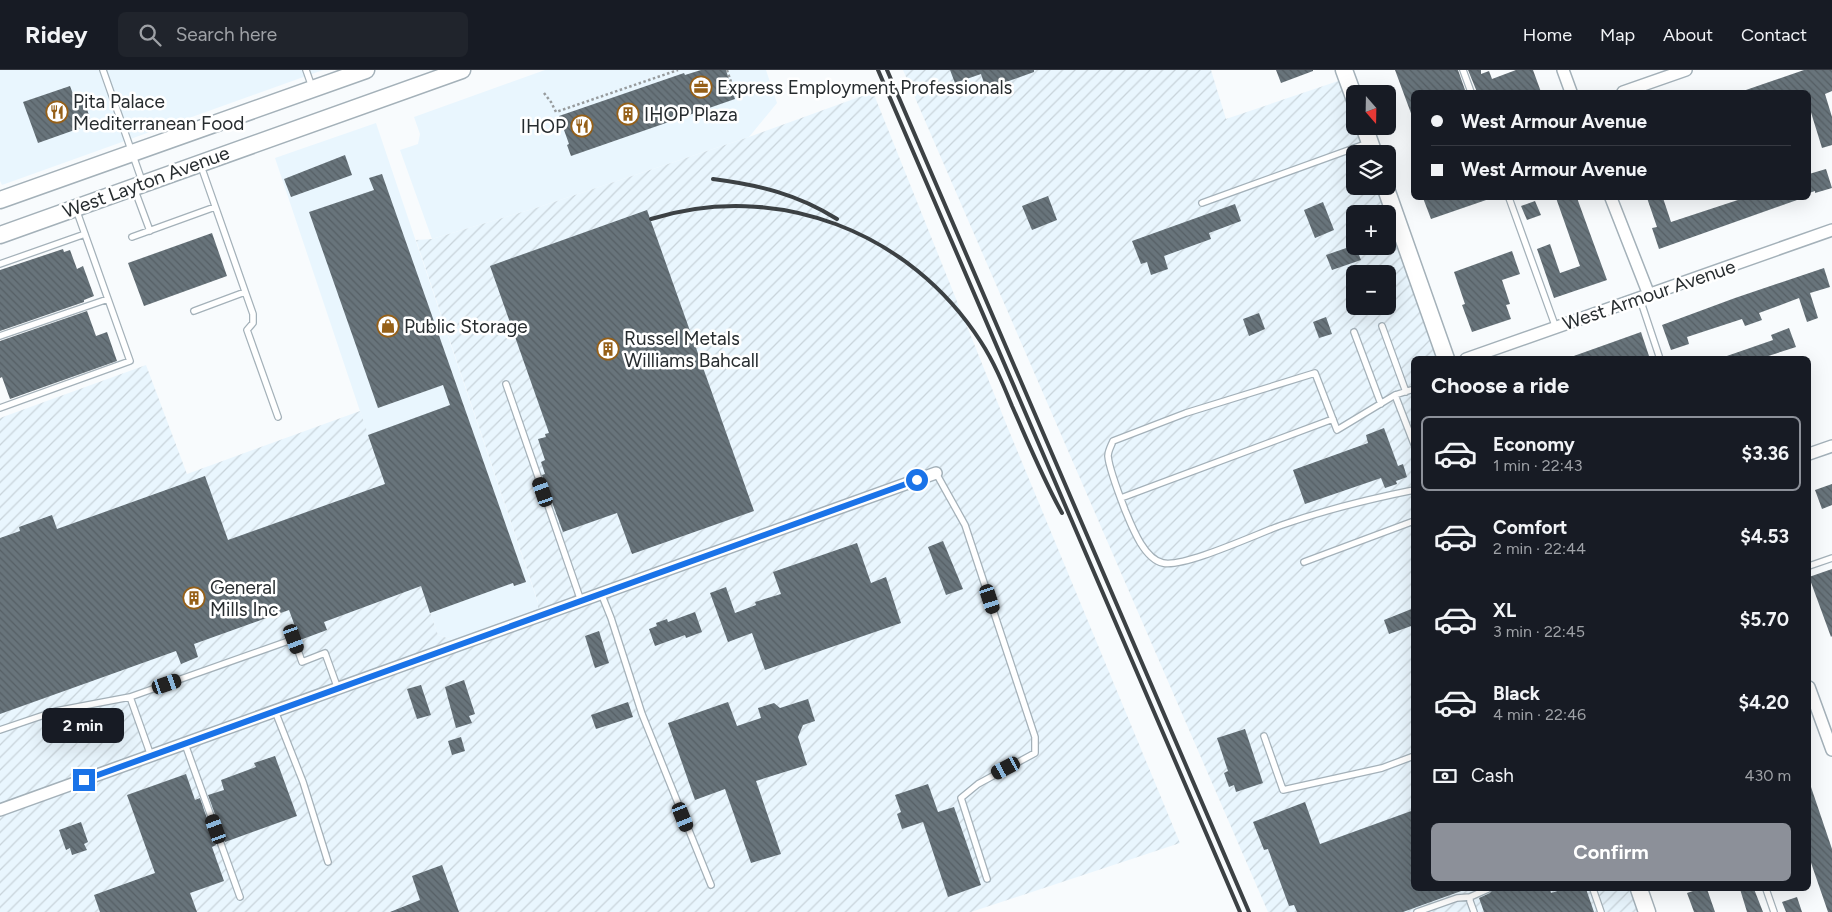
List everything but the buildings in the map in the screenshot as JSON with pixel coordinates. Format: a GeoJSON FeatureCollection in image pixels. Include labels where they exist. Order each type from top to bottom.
{"type":"FeatureCollection","features":[{"type":"Feature","properties":{"kind":"main road","name":"West Layton Avenue"},"geometry":{"type":"LineString","coordinates":[[0,200],[366,70]]}},
{"type":"Feature","properties":{"kind":"main road","name":"West Layton Avenue"},"geometry":{"type":"LineString","coordinates":[[0,234],[462,70]]}},
{"type":"Feature","properties":{"kind":"main road"},"geometry":{"type":"LineString","coordinates":[[1344,70],[1350,85]]}},
{"type":"Feature","properties":{"kind":"main road"},"geometry":{"type":"LineString","coordinates":[[1388,195],[1445,356]]}},
{"type":"Feature","properties":{"kind":"main road"},"geometry":{"type":"LineString","coordinates":[[1640,891],[1647,912]]}},
{"type":"Feature","properties":{"kind":"street"},"geometry":{"type":"LineString","coordinates":[[1563,70],[1571,90]]}},
{"type":"Feature","properties":{"kind":"street"},"geometry":{"type":"LineString","coordinates":[[1629,90],[1686,70]]}},
{"type":"Feature","properties":{"kind":"street"},"geometry":{"type":"LineString","coordinates":[[1612,200],[1645,297]]}},
{"type":"Feature","properties":{"kind":"street","name":"West Armour Avenue"},"geometry":{"type":"LineString","coordinates":[[1475,356],[1832,230]]}},
{"type":"Feature","properties":{"kind":"street"},"geometry":{"type":"LineString","coordinates":[[1811,453],[1832,446]]}},
{"type":"Feature","properties":{"kind":"street"},"geometry":{"type":"LineString","coordinates":[[0,810],[936,473]]}},
{"type":"Feature","properties":{"kind":"street"},"geometry":{"type":"LineString","coordinates":[[1811,692],[1832,750]]}},
{"type":"Feature","properties":{"kind":"lane"},"geometry":{"type":"LineString","coordinates":[[104,70],[132,153],[150,230]]}},
{"type":"Feature","properties":{"kind":"lane"},"geometry":{"type":"LineString","coordinates":[[306,70],[313,89]]}},
{"type":"Feature","properties":{"kind":"lane"},"geometry":{"type":"LineString","coordinates":[[1463,70],[1470,90]]}},
{"type":"Feature","properties":{"kind":"lane"},"geometry":{"type":"LineString","coordinates":[[1202,203],[1346,156]]}},
{"type":"Feature","properties":{"kind":"lane"},"geometry":{"type":"LineString","coordinates":[[200,163],[253,314],[253,323],[247,330],[278,418]]}},
{"type":"Feature","properties":{"kind":"lane"},"geometry":{"type":"LineString","coordinates":[[1510,200],[1556,328]]}},
{"type":"Feature","properties":{"kind":"lane"},"geometry":{"type":"LineString","coordinates":[[0,408],[130,361],[76,207]]}},
{"type":"Feature","properties":{"kind":"lane"},"geometry":{"type":"LineString","coordinates":[[132,237],[215,207]]}},
{"type":"Feature","properties":{"kind":"lane"},"geometry":{"type":"LineString","coordinates":[[0,264],[85,234]]}},
{"type":"Feature","properties":{"kind":"lane"},"geometry":{"type":"LineString","coordinates":[[194,311],[245,292]]}},
{"type":"Feature","properties":{"kind":"lane"},"geometry":{"type":"LineString","coordinates":[[1645,297],[1659,356]]}},
{"type":"Feature","properties":{"kind":"lane"},"geometry":{"type":"LineString","coordinates":[[0,336],[108,299]]}},
{"type":"Feature","properties":{"kind":"lane"},"geometry":{"type":"LineString","coordinates":[[1382,326],[1406,392]]}},
{"type":"Feature","properties":{"kind":"lane"},"geometry":{"type":"LineString","coordinates":[[1354,332],[1381,404]]}},
{"type":"Feature","properties":{"kind":"lane"},"geometry":{"type":"LineString","coordinates":[[1411,390],[1395,395],[1337,430],[1315,373],[1186,413],[1112,441],[1108,454],[1121,498],[1133,529],[1150,557],[1164,563],[1179,562],[1235,544],[1281,525],[1352,503],[1411,491]]}},
{"type":"Feature","properties":{"kind":"lane"},"geometry":{"type":"LineString","coordinates":[[506,384],[581,601]]}},
{"type":"Feature","properties":{"kind":"lane"},"geometry":{"type":"LineString","coordinates":[[1395,395],[1411,436]]}},
{"type":"Feature","properties":{"kind":"lane"},"geometry":{"type":"LineString","coordinates":[[1121,498],[1333,419]]}},
{"type":"Feature","properties":{"kind":"lane"},"geometry":{"type":"LineString","coordinates":[[936,473],[965,525],[1035,737],[1035,753],[978,784],[961,798],[987,879]]}},
{"type":"Feature","properties":{"kind":"lane"},"geometry":{"type":"LineString","coordinates":[[1304,562],[1411,522]]}},
{"type":"Feature","properties":{"kind":"lane"},"geometry":{"type":"LineString","coordinates":[[1811,565],[1832,558]]}},
{"type":"Feature","properties":{"kind":"lane"},"geometry":{"type":"LineString","coordinates":[[601,593],[642,714],[711,885]]}},
{"type":"Feature","properties":{"kind":"lane"},"geometry":{"type":"LineString","coordinates":[[0,730],[56,711],[130,697],[294,639],[302,662],[325,653],[338,689]]}},
{"type":"Feature","properties":{"kind":"lane"},"geometry":{"type":"LineString","coordinates":[[130,697],[152,756]]}},
{"type":"Feature","properties":{"kind":"lane"},"geometry":{"type":"LineString","coordinates":[[275,711],[304,782],[328,862]]}},
{"type":"Feature","properties":{"kind":"lane"},"geometry":{"type":"LineString","coordinates":[[1264,736],[1283,790],[1382,768],[1411,757]]}},
{"type":"Feature","properties":{"kind":"lane"},"geometry":{"type":"LineString","coordinates":[[185,744],[240,897]]}},
{"type":"Feature","properties":{"kind":"lane"},"geometry":{"type":"LineString","coordinates":[[1417,912],[1457,898],[1470,897],[1484,891]]}},
{"type":"Feature","properties":{"kind":"lane"},"geometry":{"type":"LineString","coordinates":[[1594,891],[1601,912]]}},
{"type":"Feature","properties":{"kind":"lane"},"geometry":{"type":"LineString","coordinates":[[1767,891],[1774,912]]}},
{"type":"Feature","properties":{"kind":"lane"},"geometry":{"type":"LineString","coordinates":[[1470,897],[1474,912]]}},
{"type":"Feature","properties":{"kind":"path"},"geometry":{"type":"LineString","coordinates":[[544,93],[556,112],[678,70]]}},
{"type":"Feature","properties":{"kind":"path"},"geometry":{"type":"LineString","coordinates":[[727,70],[736,96]]}},
{"type":"Feature","properties":{"kind":"shaded area"},"geometry":{"type":"Polygon","coordinates":[[[0,70],[323,70],[2,185],[0,181],[0,70]]]}},
{"type":"Feature","properties":{"kind":"shaded area"},"geometry":{"type":"Polygon","coordinates":[[[545,70],[766,70],[777,103],[749,137],[536,208],[432,239],[400,150],[418,144],[420,134],[414,117],[545,70]]]}},
{"type":"Feature","properties":{"kind":"shaded area"},"geometry":{"type":"Polygon","coordinates":[[[903,70],[1211,70],[1226,119],[1347,78],[1350,85],[1346,85],[1346,135],[1367,135],[1371,145],[1346,145],[1346,195],[1388,195],[1392,205],[1346,205],[1346,255],[1396,255],[1396,217],[1445,356],[1411,356],[1411,891],[1640,891],[1647,912],[1268,912],[903,70]]]}},
{"type":"Feature","properties":{"kind":"shaded area"},"geometry":{"type":"Polygon","coordinates":[[[873,92],[1007,426],[1180,843],[971,912],[0,912],[0,418],[146,365],[187,474],[360,411],[438,635],[453,640],[538,609],[538,602],[416,240],[432,239],[536,208],[749,137],[873,92]]]}},
{"type":"Feature","properties":{"kind":"shaded area","name":"Public Storage"},"geometry":{"type":"Polygon","coordinates":[[[376,123],[538,603],[538,609],[453,640],[438,635],[368,435],[275,158],[376,123]]]}},
{"type":"Feature","properties":{"kind":"railway"},"geometry":{"type":"LineString","coordinates":[[878,70],[1240,912]]}},
{"type":"Feature","properties":{"kind":"railway"},"geometry":{"type":"LineString","coordinates":[[887,70],[1249,912]]}},
{"type":"Feature","properties":{"kind":"railway"},"geometry":{"type":"LineString","coordinates":[[713,179],[746,184],[777,192],[807,203],[837,219]]}},
{"type":"Feature","properties":{"kind":"railway"},"geometry":{"type":"LineString","coordinates":[[651,219],[698,209],[745,206],[792,212],[836,224],[878,244],[917,270],[952,303],[986,350],[1042,474],[1062,513]]}},
{"type":"Feature","properties":{"kind":"place","name":"Express Employment Professionals"},"geometry":{"type":"Point","coordinates":[701,87]}},
{"type":"Feature","properties":{"kind":"place","name":"Pita Palace Mediterranean Food"},"geometry":{"type":"Point","coordinates":[57,112]}},
{"type":"Feature","properties":{"kind":"place","name":"IHOP Plaza"},"geometry":{"type":"Point","coordinates":[628,114]}},
{"type":"Feature","properties":{"kind":"place","name":"IHOP"},"geometry":{"type":"Point","coordinates":[582,126]}},
{"type":"Feature","properties":{"kind":"place","name":"Public Storage"},"geometry":{"type":"Point","coordinates":[388,326]}},
{"type":"Feature","properties":{"kind":"place","name":"Russel Metals Williams Bahcall"},"geometry":{"type":"Point","coordinates":[608,349]}},
{"type":"Feature","properties":{"kind":"place","name":"General Mills Inc"},"geometry":{"type":"Point","coordinates":[194,598]}},
{"type":"Feature","properties":{"kind":"route"},"geometry":{"type":"LineString","coordinates":[[84,780],[917,480]]}}]}
